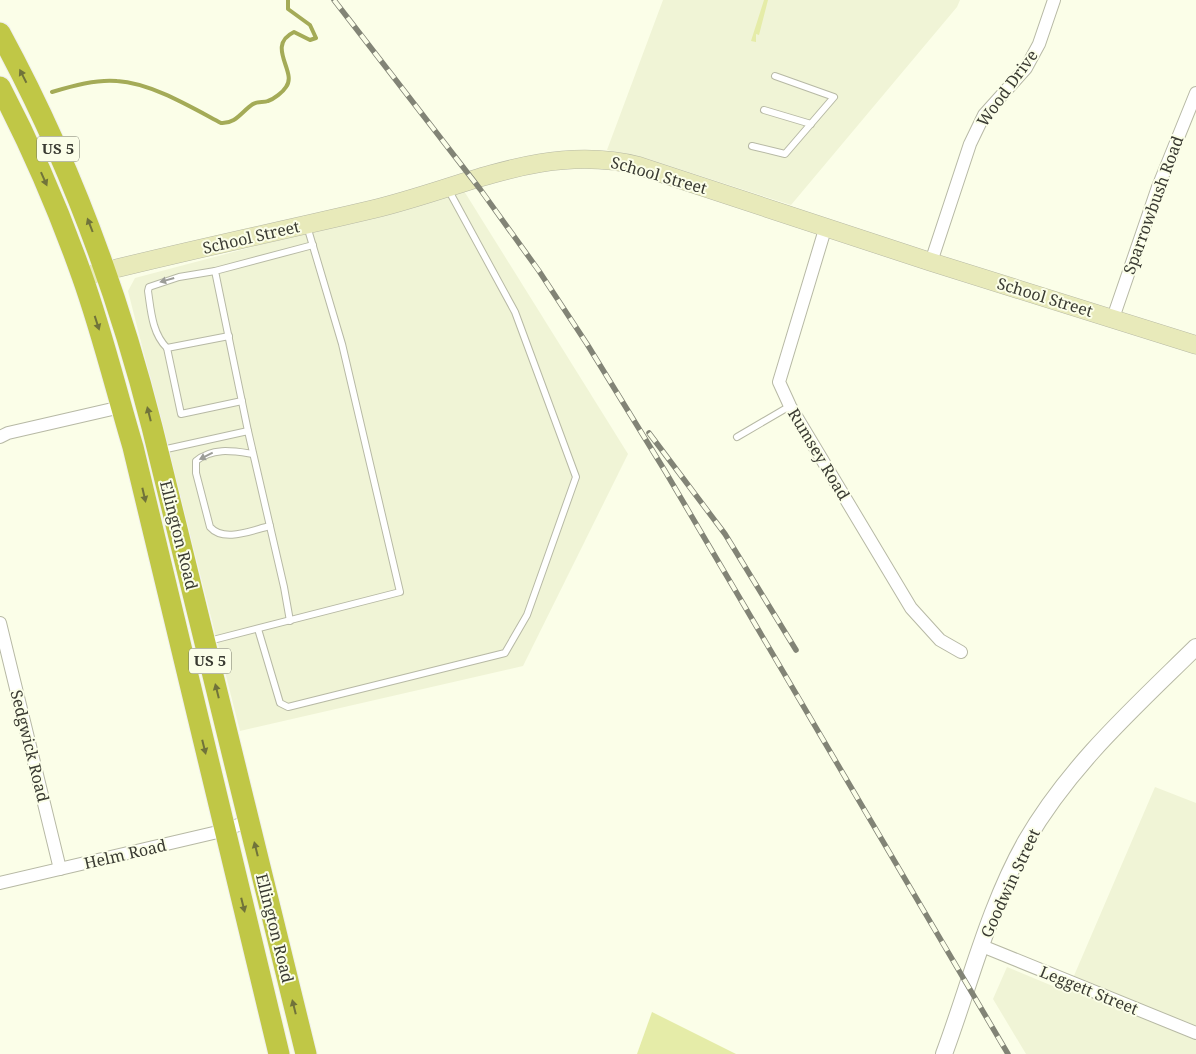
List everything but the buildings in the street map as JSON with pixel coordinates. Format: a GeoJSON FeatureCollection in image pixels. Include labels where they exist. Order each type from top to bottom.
{"type":"FeatureCollection","features":[{"type":"Feature","properties":{"kind":"highway","name":"Ellington Road"},"geometry":{"type":"LineString","coordinates":[[0,32],[55,142],[107,270],[135,363],[306,1054]]}},
{"type":"Feature","properties":{"kind":"highway","name":"Ellington Road"},"geometry":{"type":"LineString","coordinates":[[0,87],[44,180],[82,277],[133,448],[279,1054]]}},
{"type":"Feature","properties":{"kind":"highway"},"geometry":{"type":"LineString","coordinates":[[180,649],[205,642]]}},
{"type":"Feature","properties":{"kind":"main road","name":"School Street"},"geometry":{"type":"LineString","coordinates":[[82,277],[376,208],[493,173],[551,161],[605,159],[640,166],[1196,346]]}},
{"type":"Feature","properties":{"kind":"street","name":"Wood Drive"},"geometry":{"type":"LineString","coordinates":[[932,262],[970,144],[984,115],[1026,68],[1039,44],[1054,0]]}},
{"type":"Feature","properties":{"kind":"street","name":"Sparrowbush Road"},"geometry":{"type":"LineString","coordinates":[[1113,318],[1158,186],[1196,93]]}},
{"type":"Feature","properties":{"kind":"street","name":"Rumsey Road"},"geometry":{"type":"LineString","coordinates":[[826,226],[779,382],[790,406],[911,608],[940,640],[961,652]]}},
{"type":"Feature","properties":{"kind":"street"},"geometry":{"type":"LineString","coordinates":[[0,437],[8,433],[121,407]]}},
{"type":"Feature","properties":{"kind":"street","name":"Sedgwick Road"},"geometry":{"type":"LineString","coordinates":[[0,623],[60,869]]}},
{"type":"Feature","properties":{"kind":"street","name":"Goodwin Street"},"geometry":{"type":"LineString","coordinates":[[944,1054],[995,910],[1026,842],[1061,787],[1091,750],[1196,647]]}},
{"type":"Feature","properties":{"kind":"street","name":"Helm Road"},"geometry":{"type":"LineString","coordinates":[[0,883],[225,831],[249,820]]}},
{"type":"Feature","properties":{"kind":"street","name":"Leggett Street"},"geometry":{"type":"LineString","coordinates":[[982,946],[1196,1033]]}},
{"type":"Feature","properties":{"kind":"lane"},"geometry":{"type":"LineString","coordinates":[[752,146],[785,154],[834,97],[775,76]]}},
{"type":"Feature","properties":{"kind":"lane"},"geometry":{"type":"LineString","coordinates":[[764,110],[811,124]]}},
{"type":"Feature","properties":{"kind":"lane"},"geometry":{"type":"LineString","coordinates":[[258,629],[280,703],[288,707],[505,653],[527,615],[576,477],[515,312],[448,187]]}},
{"type":"Feature","properties":{"kind":"lane"},"geometry":{"type":"LineString","coordinates":[[205,642],[400,592],[342,344],[306,224]]}},
{"type":"Feature","properties":{"kind":"lane"},"geometry":{"type":"LineString","coordinates":[[242,401],[181,414],[167,348],[160,341],[154,326],[148,291],[149,287],[178,277],[215,271],[313,245]]}},
{"type":"Feature","properties":{"kind":"lane"},"geometry":{"type":"LineString","coordinates":[[215,271],[290,621]]}},
{"type":"Feature","properties":{"kind":"lane"},"geometry":{"type":"LineString","coordinates":[[167,348],[229,336]]}},
{"type":"Feature","properties":{"kind":"lane"},"geometry":{"type":"LineString","coordinates":[[737,437],[790,406]]}},
{"type":"Feature","properties":{"kind":"lane"},"geometry":{"type":"LineString","coordinates":[[158,451],[248,430]]}},
{"type":"Feature","properties":{"kind":"lane"},"geometry":{"type":"LineString","coordinates":[[253,454],[231,451],[212,452],[196,461],[196,473],[210,527],[215,532],[229,535],[270,526]]}},
{"type":"Feature","properties":{"kind":"shaded area"},"geometry":{"type":"Polygon","coordinates":[[[663,0],[960,0],[957,7],[791,205],[648,159],[607,150],[663,0]]]}},
{"type":"Feature","properties":{"kind":"shaded area"},"geometry":{"type":"Polygon","coordinates":[[[464,191],[628,454],[523,666],[240,731],[128,291],[135,278],[464,191]]]}},
{"type":"Feature","properties":{"kind":"shaded area"},"geometry":{"type":"Polygon","coordinates":[[[1155,787],[1196,803],[1196,1054],[1026,1054],[993,999],[1007,967],[1067,992],[1155,787]]]}},
{"type":"Feature","properties":{"kind":"green space"},"geometry":{"type":"Polygon","coordinates":[[[764,0],[768,0],[759,35],[756,34],[756,42],[751,41],[764,0]]]}},
{"type":"Feature","properties":{"kind":"green space"},"geometry":{"type":"Polygon","coordinates":[[[652,1012],[736,1054],[637,1054],[652,1012]]]}},
{"type":"Feature","properties":{"kind":"waterway"},"geometry":{"type":"LineString","coordinates":[[52,92],[76,85],[101,81],[130,83],[157,91],[221,123],[226,123],[253,104],[266,102],[276,97],[286,87],[289,81],[282,52],[282,44],[286,38],[294,32],[310,40],[316,38],[310,25],[288,9],[288,0]]}},
{"type":"Feature","properties":{"kind":"railway"},"geometry":{"type":"LineString","coordinates":[[334,0],[480,189],[539,271],[587,344],[665,471],[1008,1054]]}},
{"type":"Feature","properties":{"kind":"railway"},"geometry":{"type":"LineString","coordinates":[[649,433],[725,534],[796,650]]}}]}
